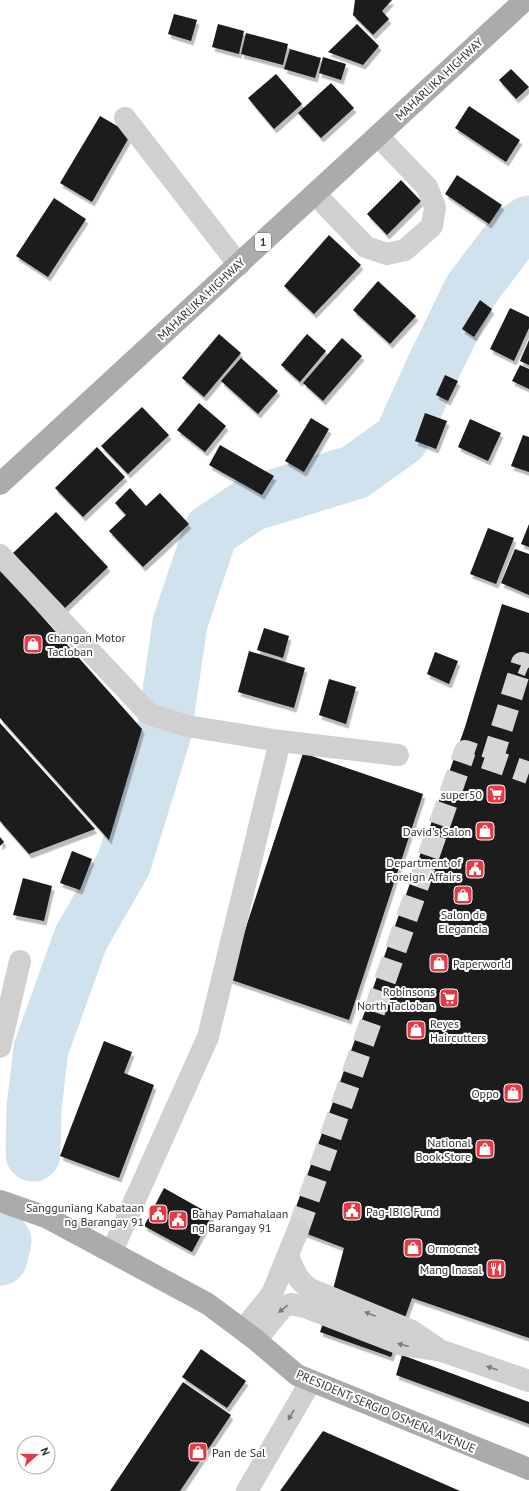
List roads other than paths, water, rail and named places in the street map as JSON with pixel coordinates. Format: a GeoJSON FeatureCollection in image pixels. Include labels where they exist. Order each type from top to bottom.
{"type":"FeatureCollection","features":[{"type":"Feature","properties":{"kind":"main road","name":"MAHARLIKA HIGHWAY"},"geometry":{"type":"LineString","coordinates":[[0,484],[525,0]]}},
{"type":"Feature","properties":{"kind":"main road","name":"PRESIDENT SERGIO OSMEÑA AVENUE"},"geometry":{"type":"LineString","coordinates":[[0,1201],[46,1217],[112,1251],[208,1304],[250,1335],[290,1371],[311,1382],[529,1469]]}},
{"type":"Feature","properties":{"kind":"lane"},"geometry":{"type":"LineString","coordinates":[[125,118],[238,264]]}},
{"type":"Feature","properties":{"kind":"lane"},"geometry":{"type":"LineString","coordinates":[[315,194],[366,247],[387,254],[405,250],[432,226],[435,207],[427,188],[378,136]]}},
{"type":"Feature","properties":{"kind":"lane"},"geometry":{"type":"LineString","coordinates":[[0,555],[149,714],[187,726],[280,741],[398,755]]}},
{"type":"Feature","properties":{"kind":"lane"},"geometry":{"type":"LineString","coordinates":[[112,1251],[208,1037],[280,741]]}},
{"type":"Feature","properties":{"kind":"lane"},"geometry":{"type":"LineString","coordinates":[[0,1047],[20,961]]}},
{"type":"Feature","properties":{"kind":"lane"},"geometry":{"type":"LineString","coordinates":[[250,1335],[272,1294],[298,1230]]}},
{"type":"Feature","properties":{"kind":"lane"},"geometry":{"type":"LineString","coordinates":[[288,1255],[294,1272],[302,1283],[310,1289],[412,1331],[442,1351]]}},
{"type":"Feature","properties":{"kind":"lane"},"geometry":{"type":"LineString","coordinates":[[250,1335],[282,1308],[291,1304],[305,1307],[403,1345],[442,1351],[529,1380]]}},
{"type":"Feature","properties":{"kind":"lane"},"geometry":{"type":"LineString","coordinates":[[247,1491],[311,1382]]}},
{"type":"Feature","properties":{"kind":"waterway"},"geometry":{"type":"LineString","coordinates":[[33,1154],[34,1108],[41,1049],[81,938],[124,863],[164,733],[180,623],[211,531],[251,504],[355,472],[401,439],[433,368],[471,290],[515,232],[529,223]]}},
{"type":"Feature","properties":{"kind":"waterway"},"geometry":{"type":"LineString","coordinates":[[0,1258],[4,1241]]}},
{"type":"Feature","properties":{"kind":"tunnel"},"geometry":{"type":"LineString","coordinates":[[492,760],[522,663],[529,666]]}},
{"type":"Feature","properties":{"kind":"tunnel"},"geometry":{"type":"LineString","coordinates":[[298,1230],[465,751],[529,773]]}},
{"type":"Feature","properties":{"kind":"place","name":"Changan Motor Tacloban"},"geometry":{"type":"Point","coordinates":[33,644]}},
{"type":"Feature","properties":{"kind":"place","name":"super50"},"geometry":{"type":"Point","coordinates":[496,794]}},
{"type":"Feature","properties":{"kind":"place","name":"David's Salon"},"geometry":{"type":"Point","coordinates":[485,831]}},
{"type":"Feature","properties":{"kind":"place","name":"Department of Foreign Affairs"},"geometry":{"type":"Point","coordinates":[475,869]}},
{"type":"Feature","properties":{"kind":"place","name":"Salon de Elegancia"},"geometry":{"type":"Point","coordinates":[463,895]}},
{"type":"Feature","properties":{"kind":"place","name":"Paperworld"},"geometry":{"type":"Point","coordinates":[439,963]}},
{"type":"Feature","properties":{"kind":"place","name":"Robinsons North Tacloban"},"geometry":{"type":"Point","coordinates":[449,998]}},
{"type":"Feature","properties":{"kind":"place","name":"Reyes Haircutters"},"geometry":{"type":"Point","coordinates":[416,1030]}},
{"type":"Feature","properties":{"kind":"place","name":"Oppo"},"geometry":{"type":"Point","coordinates":[513,1093]}},
{"type":"Feature","properties":{"kind":"place","name":"National Book Store"},"geometry":{"type":"Point","coordinates":[485,1149]}},
{"type":"Feature","properties":{"kind":"place","name":"Pag-IBIG Fund"},"geometry":{"type":"Point","coordinates":[352,1211]}},
{"type":"Feature","properties":{"kind":"place","name":"Sangguniang Kabataan ng Barangay 91"},"geometry":{"type":"Point","coordinates":[158,1214]}},
{"type":"Feature","properties":{"kind":"place","name":"Bahay Pamahalaan ng Barangay 91"},"geometry":{"type":"Point","coordinates":[178,1220]}},
{"type":"Feature","properties":{"kind":"place","name":"Ormocnet"},"geometry":{"type":"Point","coordinates":[413,1248]}},
{"type":"Feature","properties":{"kind":"place","name":"Mang Inasal"},"geometry":{"type":"Point","coordinates":[496,1269]}},
{"type":"Feature","properties":{"kind":"place","name":"Pan de Sal"},"geometry":{"type":"Point","coordinates":[198,1452]}}]}
